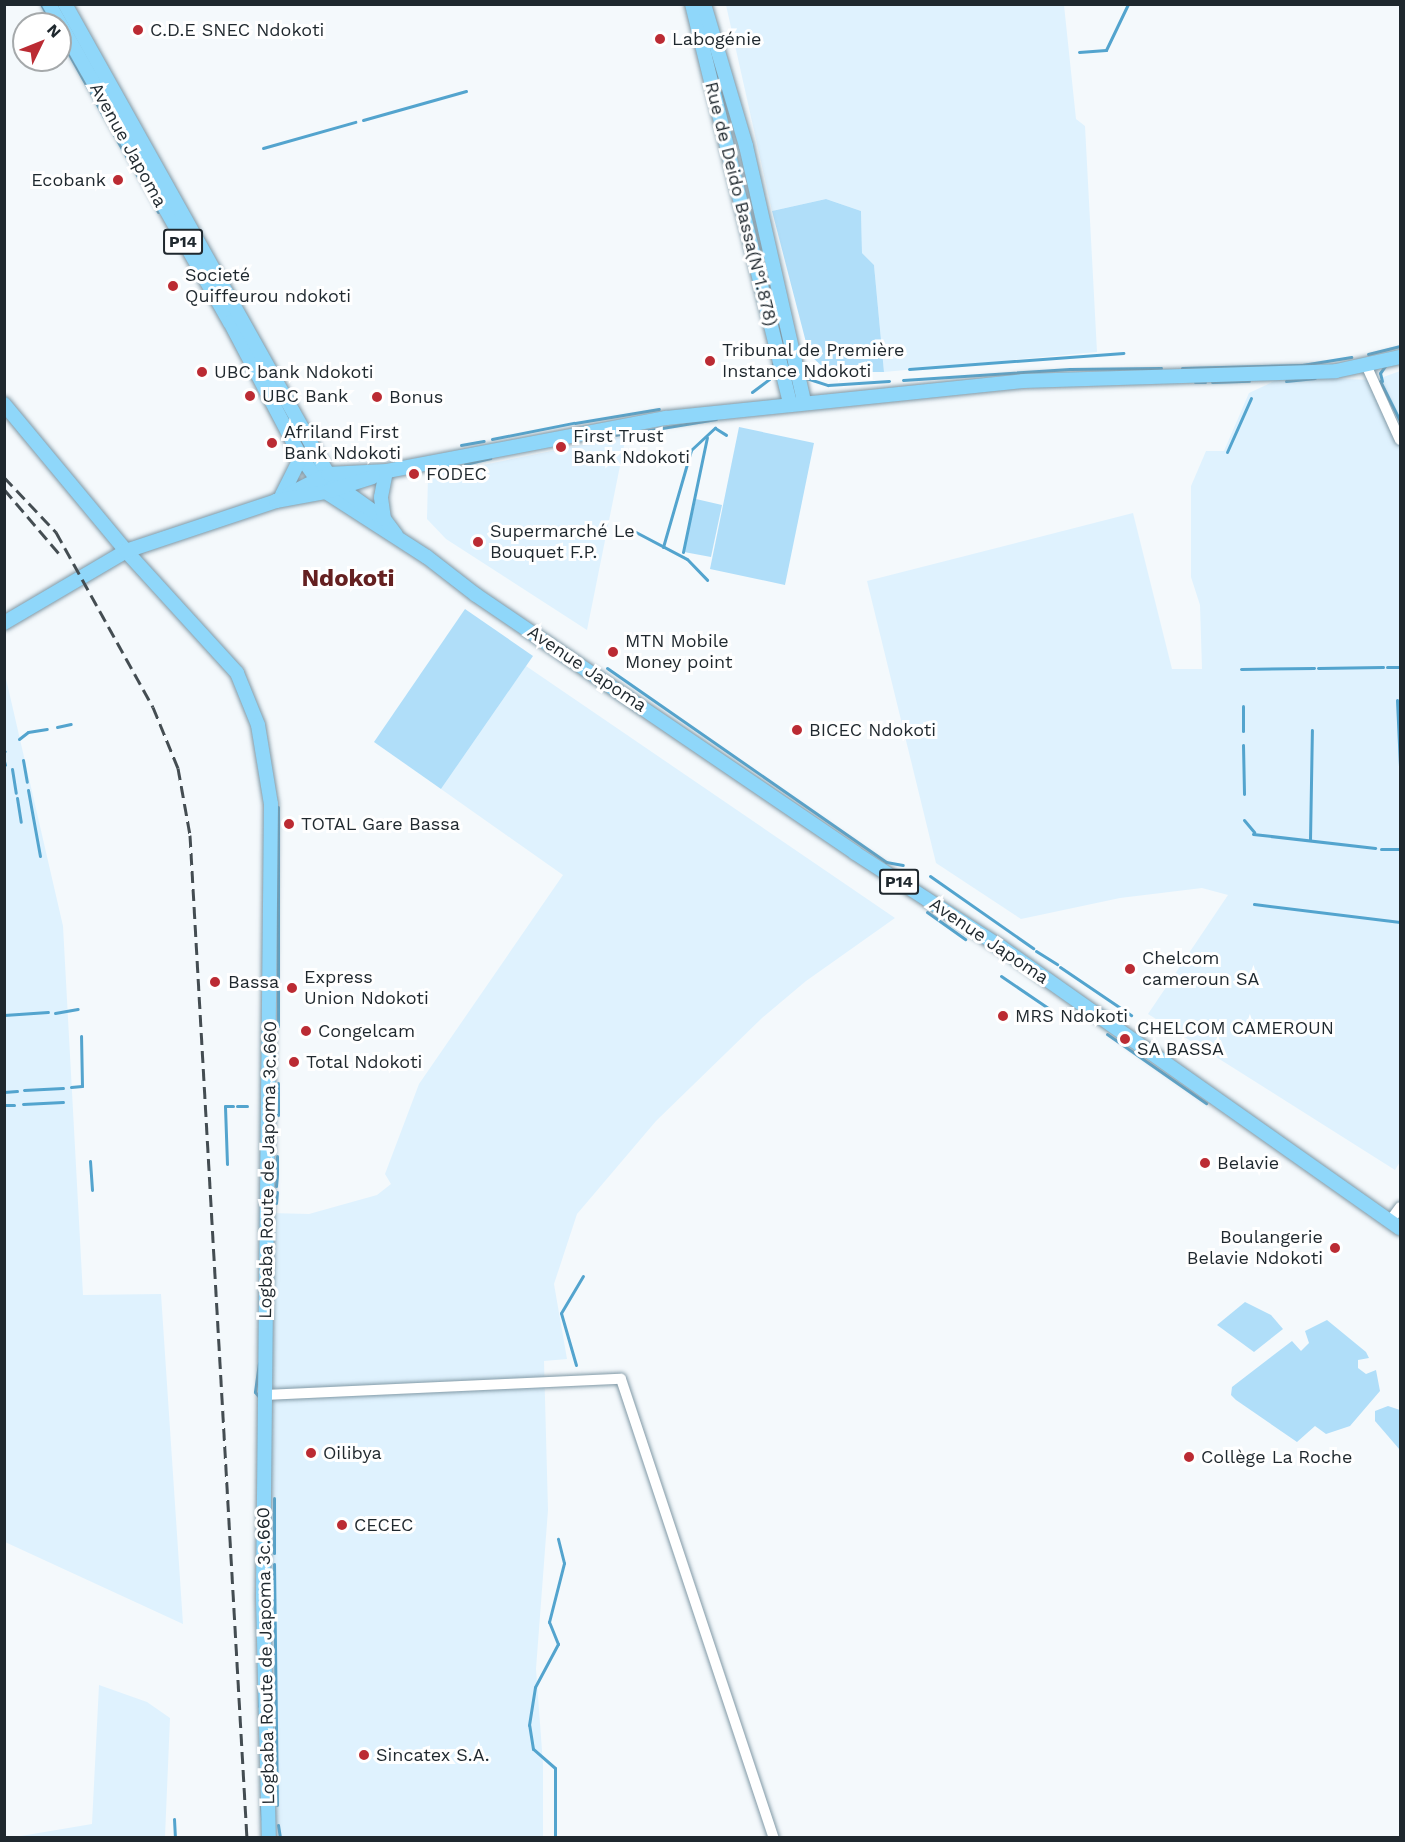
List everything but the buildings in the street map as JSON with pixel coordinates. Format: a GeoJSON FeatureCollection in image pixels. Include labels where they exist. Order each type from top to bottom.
{"type":"FeatureCollection","features":[{"type":"Feature","properties":{"kind":"main road","name":"Avenue Japoma"},"geometry":{"type":"LineString","coordinates":[[49,4],[230,322],[301,458],[322,477]]}},
{"type":"Feature","properties":{"kind":"main road","name":"Avenue Japoma"},"geometry":{"type":"LineString","coordinates":[[65,4],[322,477],[332,490],[855,853],[1001,947],[1395,1224]]}},
{"type":"Feature","properties":{"kind":"main road","name":"Rue de Deido Bassa(N°1.878)"},"geometry":{"type":"LineString","coordinates":[[692,4],[797,403]]}},
{"type":"Feature","properties":{"kind":"main road"},"geometry":{"type":"LineString","coordinates":[[704,4],[746,146],[797,403]]}},
{"type":"Feature","properties":{"kind":"main road"},"geometry":{"type":"LineString","coordinates":[[278,500],[322,477],[386,472],[666,418],[1023,381],[1367,367],[1401,357]]}},
{"type":"Feature","properties":{"kind":"main road","name":"Logbaba Route de Japoma 3c.660"},"geometry":{"type":"LineString","coordinates":[[4,404],[126,551],[237,673],[258,725],[271,804],[269,1207],[264,1395],[269,1838]]}},
{"type":"Feature","properties":{"kind":"main road"},"geometry":{"type":"LineString","coordinates":[[278,500],[301,458]]}},
{"type":"Feature","properties":{"kind":"main road"},"geometry":{"type":"LineString","coordinates":[[4,623],[126,551],[278,500],[332,490],[386,472]]}},
{"type":"Feature","properties":{"kind":"main road"},"geometry":{"type":"LineString","coordinates":[[384,519],[381,497],[386,472]]}},
{"type":"Feature","properties":{"kind":"main road","name":"Avenue Japoma"},"geometry":{"type":"LineString","coordinates":[[332,490],[384,519],[397,537]]}},
{"type":"Feature","properties":{"kind":"street"},"geometry":{"type":"LineString","coordinates":[[1367,367],[1401,440]]}},
{"type":"Feature","properties":{"kind":"street"},"geometry":{"type":"LineString","coordinates":[[1395,1224],[1401,1207]]}},
{"type":"Feature","properties":{"kind":"street"},"geometry":{"type":"LineString","coordinates":[[264,1395],[621,1379],[774,1838]]}},
{"type":"Feature","properties":{"kind":"shaded area"},"geometry":{"type":"Polygon","coordinates":[[[726,5],[1064,5],[1076,119],[1085,126],[1097,352],[884,372],[874,265],[862,253],[861,211],[826,199],[772,211],[726,5]]]}},
{"type":"Feature","properties":{"kind":"shaded area"},"geometry":{"type":"Polygon","coordinates":[[[826,199],[861,211],[862,253],[874,265],[884,372],[828,372],[809,354],[772,211],[826,199]]]}},
{"type":"Feature","properties":{"kind":"shaded area"},"geometry":{"type":"Polygon","coordinates":[[[1400,371],[1400,1162],[1395,1170],[1148,1014],[1228,895],[1202,888],[1120,898],[1021,919],[936,863],[867,581],[1133,513],[1172,669],[1202,669],[1200,605],[1191,577],[1191,486],[1206,451],[1224,451],[1249,393],[1283,377],[1375,380],[1400,371]]]}},
{"type":"Feature","properties":{"kind":"shaded area"},"geometry":{"type":"Polygon","coordinates":[[[739,427],[814,443],[785,585],[710,569],[739,427]]]}},
{"type":"Feature","properties":{"kind":"shaded area"},"geometry":{"type":"Polygon","coordinates":[[[626,436],[587,630],[446,539],[427,519],[428,476],[626,436]]]}},
{"type":"Feature","properties":{"kind":"shaded area"},"geometry":{"type":"Polygon","coordinates":[[[696,499],[722,505],[711,557],[684,552],[696,499]]]}},
{"type":"Feature","properties":{"kind":"shaded area"},"geometry":{"type":"Polygon","coordinates":[[[465,609],[533,656],[441,789],[374,742],[465,609]]]}},
{"type":"Feature","properties":{"kind":"shaded area"},"geometry":{"type":"Polygon","coordinates":[[[526,666],[895,918],[806,981],[762,1018],[656,1121],[577,1214],[554,1284],[567,1359],[544,1361],[548,1510],[536,1669],[543,1764],[543,1837],[274,1837],[266,1378],[270,1213],[309,1214],[377,1195],[391,1184],[385,1174],[419,1084],[563,875],[441,789],[526,666]]]}},
{"type":"Feature","properties":{"kind":"shaded area"},"geometry":{"type":"Polygon","coordinates":[[[4,670],[63,926],[83,1295],[161,1294],[183,1624],[5,1542],[4,670]]]}},
{"type":"Feature","properties":{"kind":"shaded area"},"geometry":{"type":"Polygon","coordinates":[[[1245,1302],[1271,1315],[1283,1329],[1254,1352],[1217,1325],[1245,1302]]]}},
{"type":"Feature","properties":{"kind":"shaded area"},"geometry":{"type":"Polygon","coordinates":[[[1327,1320],[1366,1352],[1369,1358],[1358,1360],[1358,1368],[1366,1374],[1376,1370],[1380,1391],[1350,1426],[1326,1434],[1315,1426],[1297,1442],[1236,1400],[1231,1395],[1232,1387],[1292,1341],[1301,1351],[1309,1343],[1305,1331],[1327,1320]]]}},
{"type":"Feature","properties":{"kind":"shaded area"},"geometry":{"type":"Polygon","coordinates":[[[1388,1406],[1400,1410],[1400,1450],[1375,1421],[1375,1411],[1388,1406]]]}},
{"type":"Feature","properties":{"kind":"shaded area"},"geometry":{"type":"Polygon","coordinates":[[[99,1685],[147,1702],[170,1718],[165,1837],[15,1837],[92,1824],[99,1685]]]}},
{"type":"Feature","properties":{"kind":"waterway"},"geometry":{"type":"LineString","coordinates":[[41,4],[45,12]]}},
{"type":"Feature","properties":{"kind":"waterway"},"geometry":{"type":"LineString","coordinates":[[1079,52],[1106,50],[1128,4]]}},
{"type":"Feature","properties":{"kind":"waterway"},"geometry":{"type":"LineString","coordinates":[[72,59],[88,88]]}},
{"type":"Feature","properties":{"kind":"waterway"},"geometry":{"type":"LineString","coordinates":[[363,120],[466,91]]}},
{"type":"Feature","properties":{"kind":"waterway"},"geometry":{"type":"LineString","coordinates":[[91,93],[104,117]]}},
{"type":"Feature","properties":{"kind":"waterway"},"geometry":{"type":"LineString","coordinates":[[263,148],[355,122]]}},
{"type":"Feature","properties":{"kind":"waterway"},"geometry":{"type":"LineString","coordinates":[[113,133],[158,212]]}},
{"type":"Feature","properties":{"kind":"waterway"},"geometry":{"type":"LineString","coordinates":[[1368,354],[1400,346]]}},
{"type":"Feature","properties":{"kind":"waterway"},"geometry":{"type":"LineString","coordinates":[[909,369],[1123,353]]}},
{"type":"Feature","properties":{"kind":"waterway"},"geometry":{"type":"LineString","coordinates":[[1182,368],[1302,365],[1351,357]]}},
{"type":"Feature","properties":{"kind":"waterway"},"geometry":{"type":"LineString","coordinates":[[752,392],[769,379],[774,361]]}},
{"type":"Feature","properties":{"kind":"waterway"},"geometry":{"type":"LineString","coordinates":[[1382,381],[1380,373],[1385,366]]}},
{"type":"Feature","properties":{"kind":"waterway"},"geometry":{"type":"LineString","coordinates":[[903,380],[1070,369],[1161,368]]}},
{"type":"Feature","properties":{"kind":"waterway"},"geometry":{"type":"LineString","coordinates":[[806,378],[828,385],[889,381]]}},
{"type":"Feature","properties":{"kind":"waterway"},"geometry":{"type":"LineString","coordinates":[[1286,381],[1315,378]]}},
{"type":"Feature","properties":{"kind":"waterway"},"geometry":{"type":"LineString","coordinates":[[1212,382],[1249,381]]}},
{"type":"Feature","properties":{"kind":"waterway"},"geometry":{"type":"LineString","coordinates":[[1380,381],[1400,421]]}},
{"type":"Feature","properties":{"kind":"waterway"},"geometry":{"type":"LineString","coordinates":[[1195,382],[1205,382]]}},
{"type":"Feature","properties":{"kind":"waterway"},"geometry":{"type":"LineString","coordinates":[[1227,452],[1251,398]]}},
{"type":"Feature","properties":{"kind":"waterway"},"geometry":{"type":"LineString","coordinates":[[575,423],[659,409]]}},
{"type":"Feature","properties":{"kind":"waterway"},"geometry":{"type":"LineString","coordinates":[[644,431],[716,419]]}},
{"type":"Feature","properties":{"kind":"waterway"},"geometry":{"type":"LineString","coordinates":[[492,439],[573,423]]}},
{"type":"Feature","properties":{"kind":"waterway"},"geometry":{"type":"LineString","coordinates":[[663,547],[691,450],[715,428],[726,435]]}},
{"type":"Feature","properties":{"kind":"waterway"},"geometry":{"type":"LineString","coordinates":[[594,438],[634,432]]}},
{"type":"Feature","properties":{"kind":"waterway"},"geometry":{"type":"LineString","coordinates":[[683,552],[707,437]]}},
{"type":"Feature","properties":{"kind":"waterway"},"geometry":{"type":"LineString","coordinates":[[461,445],[484,441]]}},
{"type":"Feature","properties":{"kind":"waterway"},"geometry":{"type":"LineString","coordinates":[[465,464],[490,458]]}},
{"type":"Feature","properties":{"kind":"waterway"},"geometry":{"type":"LineString","coordinates":[[630,529],[687,559],[707,580]]}},
{"type":"Feature","properties":{"kind":"waterway"},"geometry":{"type":"LineString","coordinates":[[1318,668],[1383,667]]}},
{"type":"Feature","properties":{"kind":"waterway"},"geometry":{"type":"LineString","coordinates":[[1387,667],[1400,667]]}},
{"type":"Feature","properties":{"kind":"waterway"},"geometry":{"type":"LineString","coordinates":[[607,668],[886,862],[903,865]]}},
{"type":"Feature","properties":{"kind":"waterway"},"geometry":{"type":"LineString","coordinates":[[1241,669],[1314,668]]}},
{"type":"Feature","properties":{"kind":"waterway"},"geometry":{"type":"LineString","coordinates":[[1397,700],[1400,767]]}},
{"type":"Feature","properties":{"kind":"waterway"},"geometry":{"type":"LineString","coordinates":[[1243,706],[1243,731]]}},
{"type":"Feature","properties":{"kind":"waterway"},"geometry":{"type":"LineString","coordinates":[[57,727],[71,724]]}},
{"type":"Feature","properties":{"kind":"waterway"},"geometry":{"type":"LineString","coordinates":[[19,739],[28,732],[47,729]]}},
{"type":"Feature","properties":{"kind":"waterway"},"geometry":{"type":"LineString","coordinates":[[1310,840],[1312,730]]}},
{"type":"Feature","properties":{"kind":"waterway"},"geometry":{"type":"LineString","coordinates":[[1243,745],[1244,794]]}},
{"type":"Feature","properties":{"kind":"waterway"},"geometry":{"type":"LineString","coordinates":[[23,760],[27,782]]}},
{"type":"Feature","properties":{"kind":"waterway"},"geometry":{"type":"LineString","coordinates":[[4,761],[5,765]]}},
{"type":"Feature","properties":{"kind":"waterway"},"geometry":{"type":"LineString","coordinates":[[12,769],[16,793]]}},
{"type":"Feature","properties":{"kind":"waterway"},"geometry":{"type":"LineString","coordinates":[[28,790],[40,856]]}},
{"type":"Feature","properties":{"kind":"waterway"},"geometry":{"type":"LineString","coordinates":[[17,798],[21,822]]}},
{"type":"Feature","properties":{"kind":"waterway"},"geometry":{"type":"LineString","coordinates":[[278,807],[278,1026]]}},
{"type":"Feature","properties":{"kind":"waterway"},"geometry":{"type":"LineString","coordinates":[[1244,820],[1254,832]]}},
{"type":"Feature","properties":{"kind":"waterway"},"geometry":{"type":"LineString","coordinates":[[1253,834],[1375,848]]}},
{"type":"Feature","properties":{"kind":"waterway"},"geometry":{"type":"LineString","coordinates":[[1381,849],[1400,849]]}},
{"type":"Feature","properties":{"kind":"waterway"},"geometry":{"type":"LineString","coordinates":[[930,876],[1033,948]]}},
{"type":"Feature","properties":{"kind":"waterway"},"geometry":{"type":"LineString","coordinates":[[1254,904],[1400,922]]}},
{"type":"Feature","properties":{"kind":"waterway"},"geometry":{"type":"LineString","coordinates":[[927,912],[965,939]]}},
{"type":"Feature","properties":{"kind":"waterway"},"geometry":{"type":"LineString","coordinates":[[1036,951],[1057,964]]}},
{"type":"Feature","properties":{"kind":"waterway"},"geometry":{"type":"LineString","coordinates":[[1060,967],[1131,1015]]}},
{"type":"Feature","properties":{"kind":"waterway"},"geometry":{"type":"LineString","coordinates":[[1001,976],[1051,1010]]}},
{"type":"Feature","properties":{"kind":"waterway"},"geometry":{"type":"LineString","coordinates":[[55,1013],[78,1009]]}},
{"type":"Feature","properties":{"kind":"waterway"},"geometry":{"type":"LineString","coordinates":[[4,1015],[48,1012]]}},
{"type":"Feature","properties":{"kind":"waterway"},"geometry":{"type":"LineString","coordinates":[[1107,1034],[1206,1103]]}},
{"type":"Feature","properties":{"kind":"waterway"},"geometry":{"type":"LineString","coordinates":[[71,1087],[82,1086],[81,1036]]}},
{"type":"Feature","properties":{"kind":"waterway"},"geometry":{"type":"LineString","coordinates":[[278,1083],[278,1115]]}},
{"type":"Feature","properties":{"kind":"waterway"},"geometry":{"type":"LineString","coordinates":[[24,1090],[63,1088]]}},
{"type":"Feature","properties":{"kind":"waterway"},"geometry":{"type":"LineString","coordinates":[[4,1092],[17,1091]]}},
{"type":"Feature","properties":{"kind":"waterway"},"geometry":{"type":"LineString","coordinates":[[23,1104],[63,1102]]}},
{"type":"Feature","properties":{"kind":"waterway"},"geometry":{"type":"LineString","coordinates":[[4,1105],[14,1105]]}},
{"type":"Feature","properties":{"kind":"waterway"},"geometry":{"type":"LineString","coordinates":[[227,1164],[225,1106],[233,1106]]}},
{"type":"Feature","properties":{"kind":"waterway"},"geometry":{"type":"LineString","coordinates":[[237,1106],[247,1106]]}},
{"type":"Feature","properties":{"kind":"waterway"},"geometry":{"type":"LineString","coordinates":[[277,1156],[277,1174]]}},
{"type":"Feature","properties":{"kind":"waterway"},"geometry":{"type":"LineString","coordinates":[[90,1161],[92,1190]]}},
{"type":"Feature","properties":{"kind":"waterway"},"geometry":{"type":"LineString","coordinates":[[276,1186],[277,1175]]}},
{"type":"Feature","properties":{"kind":"waterway"},"geometry":{"type":"LineString","coordinates":[[276,1203],[277,1192]]}},
{"type":"Feature","properties":{"kind":"waterway"},"geometry":{"type":"LineString","coordinates":[[576,1365],[561,1313],[583,1276]]}},
{"type":"Feature","properties":{"kind":"waterway"},"geometry":{"type":"LineString","coordinates":[[259,1363],[255,1392],[259,1397]]}},
{"type":"Feature","properties":{"kind":"waterway"},"geometry":{"type":"LineString","coordinates":[[274,1498],[274,1553]]}},
{"type":"Feature","properties":{"kind":"waterway"},"geometry":{"type":"LineString","coordinates":[[555,1838],[555,1768],[533,1749],[529,1725],[535,1687],[558,1644],[549,1622],[564,1563],[558,1539]]}},
{"type":"Feature","properties":{"kind":"waterway"},"geometry":{"type":"LineString","coordinates":[[274,1564],[277,1805]]}},
{"type":"Feature","properties":{"kind":"waterway"},"geometry":{"type":"LineString","coordinates":[[259,1687],[259,1706]]}},
{"type":"Feature","properties":{"kind":"waterway"},"geometry":{"type":"LineString","coordinates":[[261,1799],[262,1819]]}},
{"type":"Feature","properties":{"kind":"waterway"},"geometry":{"type":"LineString","coordinates":[[174,1819],[175,1838]]}},
{"type":"Feature","properties":{"kind":"waterway"},"geometry":{"type":"LineString","coordinates":[[278,1825],[280,1838]]}},
{"type":"Feature","properties":{"kind":"railway"},"geometry":{"type":"LineString","coordinates":[[4,477],[56,532],[153,707],[178,768],[190,835],[247,1838]]}},
{"type":"Feature","properties":{"kind":"railway"},"geometry":{"type":"LineString","coordinates":[[4,489],[62,557]]}},
{"type":"Feature","properties":{"kind":"place","name":"C.D.E SNEC Ndokoti"},"geometry":{"type":"Point","coordinates":[138,30]}},
{"type":"Feature","properties":{"kind":"place","name":"Labogénie"},"geometry":{"type":"Point","coordinates":[660,39]}},
{"type":"Feature","properties":{"kind":"place","name":"Ecobank"},"geometry":{"type":"Point","coordinates":[118,180]}},
{"type":"Feature","properties":{"kind":"place","name":"Societé Quiffeurou ndokoti"},"geometry":{"type":"Point","coordinates":[173,286]}},
{"type":"Feature","properties":{"kind":"place","name":"Tribunal de Première Instance Ndokoti"},"geometry":{"type":"Point","coordinates":[710,361]}},
{"type":"Feature","properties":{"kind":"place","name":"UBC bank Ndokoti"},"geometry":{"type":"Point","coordinates":[202,372]}},
{"type":"Feature","properties":{"kind":"place","name":"UBC Bank"},"geometry":{"type":"Point","coordinates":[250,396]}},
{"type":"Feature","properties":{"kind":"place","name":"Bonus"},"geometry":{"type":"Point","coordinates":[377,397]}},
{"type":"Feature","properties":{"kind":"place","name":"Afriland First Bank Ndokoti"},"geometry":{"type":"Point","coordinates":[272,443]}},
{"type":"Feature","properties":{"kind":"place","name":"First Trust Bank Ndokoti"},"geometry":{"type":"Point","coordinates":[561,447]}},
{"type":"Feature","properties":{"kind":"place","name":"FODEC"},"geometry":{"type":"Point","coordinates":[414,474]}},
{"type":"Feature","properties":{"kind":"place","name":"Supermarché Le Bouquet F.P."},"geometry":{"type":"Point","coordinates":[478,542]}},
{"type":"Feature","properties":{"kind":"place","name":"MTN Mobile Money point"},"geometry":{"type":"Point","coordinates":[613,652]}},
{"type":"Feature","properties":{"kind":"place","name":"BICEC Ndokoti"},"geometry":{"type":"Point","coordinates":[797,730]}},
{"type":"Feature","properties":{"kind":"place","name":"TOTAL Gare Bassa"},"geometry":{"type":"Point","coordinates":[289,824]}},
{"type":"Feature","properties":{"kind":"place","name":"Chelcom cameroun SA"},"geometry":{"type":"Point","coordinates":[1130,969]}},
{"type":"Feature","properties":{"kind":"place","name":"Bassa"},"geometry":{"type":"Point","coordinates":[215,982]}},
{"type":"Feature","properties":{"kind":"place","name":"Express Union Ndokoti"},"geometry":{"type":"Point","coordinates":[292,988]}},
{"type":"Feature","properties":{"kind":"place","name":"MRS Ndokoti"},"geometry":{"type":"Point","coordinates":[1003,1016]}},
{"type":"Feature","properties":{"kind":"place","name":"Congelcam"},"geometry":{"type":"Point","coordinates":[306,1031]}},
{"type":"Feature","properties":{"kind":"place","name":"CHELCOM CAMEROUN SA BASSA"},"geometry":{"type":"Point","coordinates":[1125,1039]}},
{"type":"Feature","properties":{"kind":"place","name":"Total Ndokoti"},"geometry":{"type":"Point","coordinates":[294,1062]}},
{"type":"Feature","properties":{"kind":"place","name":"Belavie"},"geometry":{"type":"Point","coordinates":[1205,1163]}},
{"type":"Feature","properties":{"kind":"place","name":"Boulangerie Belavie Ndokoti"},"geometry":{"type":"Point","coordinates":[1335,1248]}},
{"type":"Feature","properties":{"kind":"place","name":"Oilibya"},"geometry":{"type":"Point","coordinates":[311,1453]}},
{"type":"Feature","properties":{"kind":"place","name":"Collège La Roche"},"geometry":{"type":"Point","coordinates":[1189,1457]}},
{"type":"Feature","properties":{"kind":"place","name":"CECEC"},"geometry":{"type":"Point","coordinates":[342,1525]}},
{"type":"Feature","properties":{"kind":"place","name":"Sincatex S.A."},"geometry":{"type":"Point","coordinates":[364,1755]}},
{"type":"Feature","properties":{"kind":"district","name":"Ndokoti"},"geometry":{"type":"Point","coordinates":[348,579]}}]}
